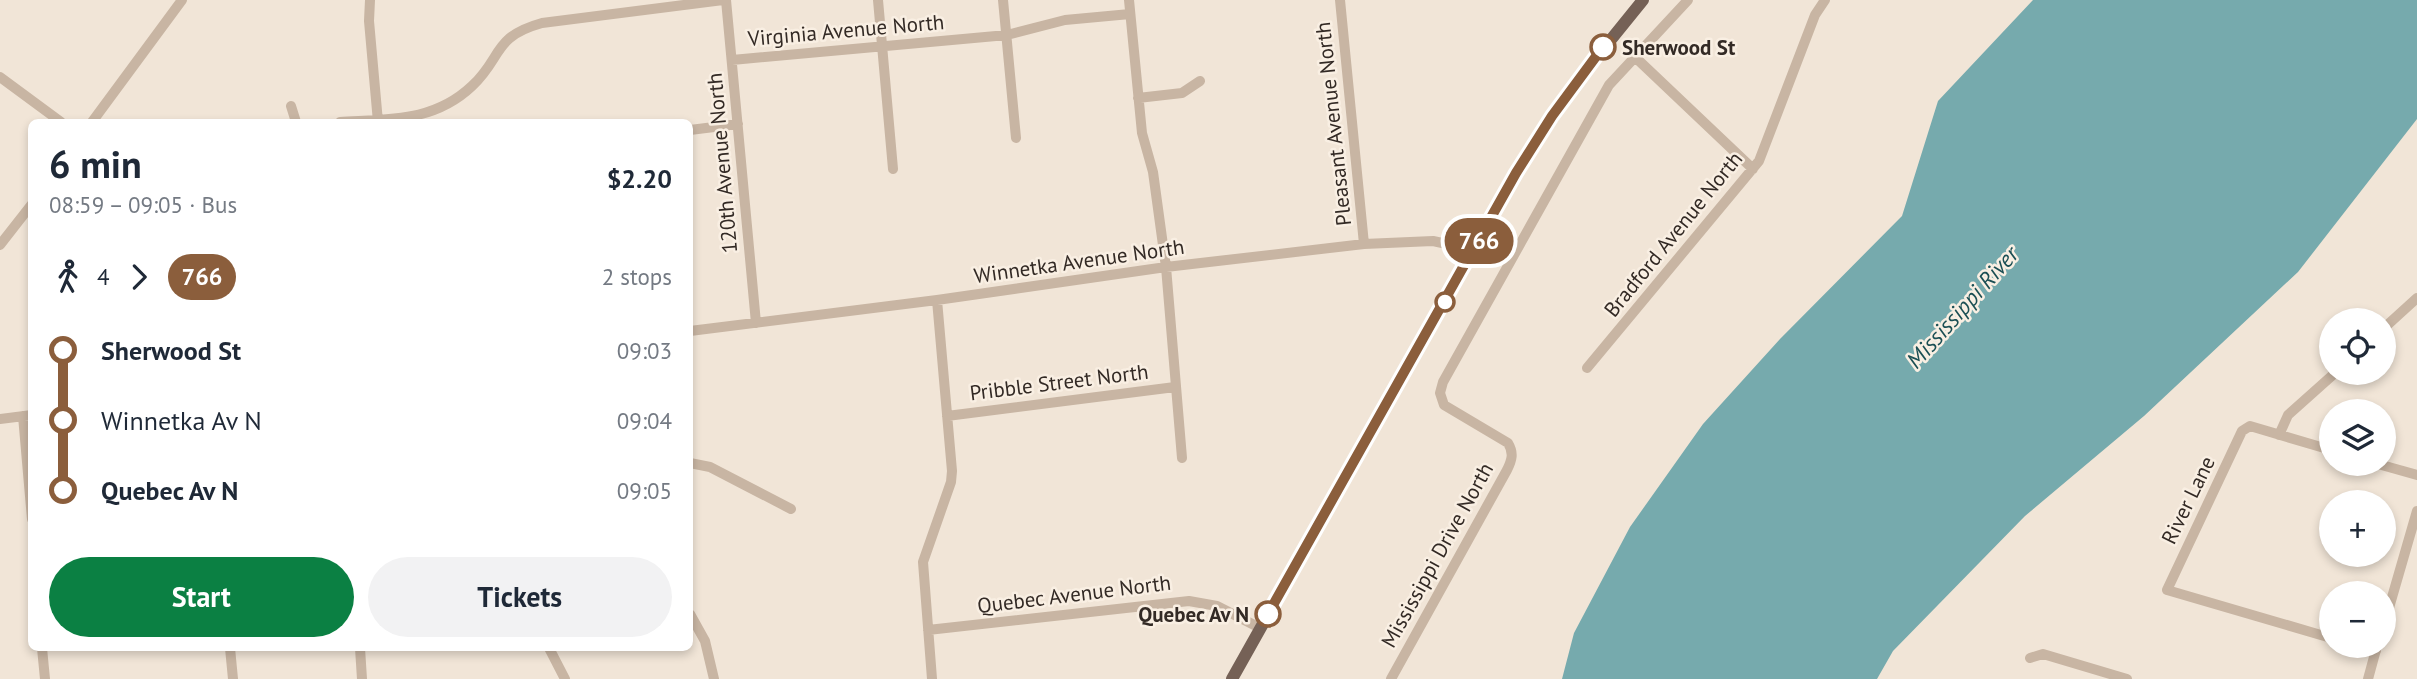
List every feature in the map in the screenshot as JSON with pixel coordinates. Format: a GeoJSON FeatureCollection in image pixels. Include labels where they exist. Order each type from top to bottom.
{"type":"FeatureCollection","features":[{"type":"Feature","properties":{"kind":"main road"},"geometry":{"type":"LineString","coordinates":[[1232,679],[1538,136],[1593,60],[1643,0]]}},
{"type":"Feature","properties":{"kind":"street"},"geometry":{"type":"LineString","coordinates":[[94,119],[181,0]]}},
{"type":"Feature","properties":{"kind":"street"},"geometry":{"type":"LineString","coordinates":[[370,0],[369,22],[378,119]]}},
{"type":"Feature","properties":{"kind":"street"},"geometry":{"type":"LineString","coordinates":[[393,119],[424,115],[443,107],[474,84],[502,44],[527,27],[725,0]]}},
{"type":"Feature","properties":{"kind":"street","name":"120th Avenue North"},"geometry":{"type":"LineString","coordinates":[[725,0],[756,323]]}},
{"type":"Feature","properties":{"kind":"street"},"geometry":{"type":"LineString","coordinates":[[878,0],[893,169]]}},
{"type":"Feature","properties":{"kind":"street"},"geometry":{"type":"LineString","coordinates":[[1003,0],[1016,138]]}},
{"type":"Feature","properties":{"kind":"street"},"geometry":{"type":"LineString","coordinates":[[1129,0],[1142,133],[1153,172],[1166,267],[1182,458]]}},
{"type":"Feature","properties":{"kind":"street","name":"Pleasant Avenue North"},"geometry":{"type":"LineString","coordinates":[[1340,0],[1364,244]]}},
{"type":"Feature","properties":{"kind":"street"},"geometry":{"type":"LineString","coordinates":[[1688,0],[1636,58],[1754,169]]}},
{"type":"Feature","properties":{"kind":"street","name":"Bradford Avenue North"},"geometry":{"type":"LineString","coordinates":[[1587,369],[1759,162],[1815,15],[1825,0]]}},
{"type":"Feature","properties":{"kind":"street","name":"Virginia Avenue North"},"geometry":{"type":"LineString","coordinates":[[732,60],[1007,35],[1065,20],[1130,14]]}},
{"type":"Feature","properties":{"kind":"street","name":"Mississippi Drive North"},"geometry":{"type":"LineString","coordinates":[[1391,679],[1507,470],[1512,456],[1508,443],[1444,405],[1440,393],[1446,377],[1592,111],[1618,72],[1636,58]]}},
{"type":"Feature","properties":{"kind":"street"},"geometry":{"type":"LineString","coordinates":[[0,77],[57,119]]}},
{"type":"Feature","properties":{"kind":"street"},"geometry":{"type":"LineString","coordinates":[[1138,98],[1182,93],[1200,81]]}},
{"type":"Feature","properties":{"kind":"street"},"geometry":{"type":"LineString","coordinates":[[291,106],[295,119]]}},
{"type":"Feature","properties":{"kind":"street"},"geometry":{"type":"LineString","coordinates":[[693,130],[738,124]]}},
{"type":"Feature","properties":{"kind":"street"},"geometry":{"type":"LineString","coordinates":[[0,245],[28,209]]}},
{"type":"Feature","properties":{"kind":"street","name":"Winnetka Avenue North"},"geometry":{"type":"LineString","coordinates":[[693,331],[937,300],[1166,267],[1364,244],[1433,241],[1456,246],[1471,255]]}},
{"type":"Feature","properties":{"kind":"street"},"geometry":{"type":"LineString","coordinates":[[2396,317],[2417,298]]}},
{"type":"Feature","properties":{"kind":"street"},"geometry":{"type":"LineString","coordinates":[[932,679],[923,562],[951,482],[937,300]]}},
{"type":"Feature","properties":{"kind":"street"},"geometry":{"type":"LineString","coordinates":[[2319,447],[2279,435],[2288,415],[2322,385]]}},
{"type":"Feature","properties":{"kind":"street","name":"Pribble Street North"},"geometry":{"type":"LineString","coordinates":[[947,416],[1175,387]]}},
{"type":"Feature","properties":{"kind":"street"},"geometry":{"type":"LineString","coordinates":[[0,419],[27,415],[28,436]]}},
{"type":"Feature","properties":{"kind":"street","name":"River Lane"},"geometry":{"type":"LineString","coordinates":[[2279,435],[2250,426],[2242,431],[2167,590],[2319,634]]}},
{"type":"Feature","properties":{"kind":"street"},"geometry":{"type":"LineString","coordinates":[[693,464],[710,467],[791,509]]}},
{"type":"Feature","properties":{"kind":"street"},"geometry":{"type":"LineString","coordinates":[[2396,469],[2417,475]]}},
{"type":"Feature","properties":{"kind":"street"},"geometry":{"type":"LineString","coordinates":[[2396,584],[2417,511]]}},
{"type":"Feature","properties":{"kind":"street","name":"Quebec Avenue North"},"geometry":{"type":"LineString","coordinates":[[928,631],[1189,601],[1217,606],[1260,628]]}},
{"type":"Feature","properties":{"kind":"street"},"geometry":{"type":"LineString","coordinates":[[693,619],[705,641],[714,679]]}},
{"type":"Feature","properties":{"kind":"street"},"geometry":{"type":"LineString","coordinates":[[42,651],[45,679]]}},
{"type":"Feature","properties":{"kind":"street"},"geometry":{"type":"LineString","coordinates":[[230,651],[233,679]]}},
{"type":"Feature","properties":{"kind":"street"},"geometry":{"type":"LineString","coordinates":[[360,651],[362,679]]}},
{"type":"Feature","properties":{"kind":"street"},"geometry":{"type":"LineString","coordinates":[[551,651],[565,679]]}},
{"type":"Feature","properties":{"kind":"street"},"geometry":{"type":"LineString","coordinates":[[2030,658],[2043,654],[2127,679]]}},
{"type":"Feature","properties":{"kind":"street"},"geometry":{"type":"LineString","coordinates":[[2368,679],[2373,658]]}},
{"type":"Feature","properties":{"kind":"water","name":"Mississippi River"},"geometry":{"type":"Polygon","coordinates":[[[2033,0],[2417,0],[2417,119],[2298,272],[2144,416],[2025,516],[1893,651],[1877,679],[1562,679],[1574,633],[1630,527],[1703,424],[1780,339],[1902,216],[1938,101],[2033,0]]]}},
{"type":"Feature","properties":{"kind":"bus line","name":"766"},"geometry":{"type":"LineString","coordinates":[[1268,614],[1516,173],[1538,136],[1603,47]]}},
{"type":"Feature","properties":{"kind":"place","name":"Sherwood St"},"geometry":{"type":"Point","coordinates":[1603,47]}},
{"type":"Feature","properties":{"kind":"place","name":"Quebec Av N"},"geometry":{"type":"Point","coordinates":[1268,614]}}]}
